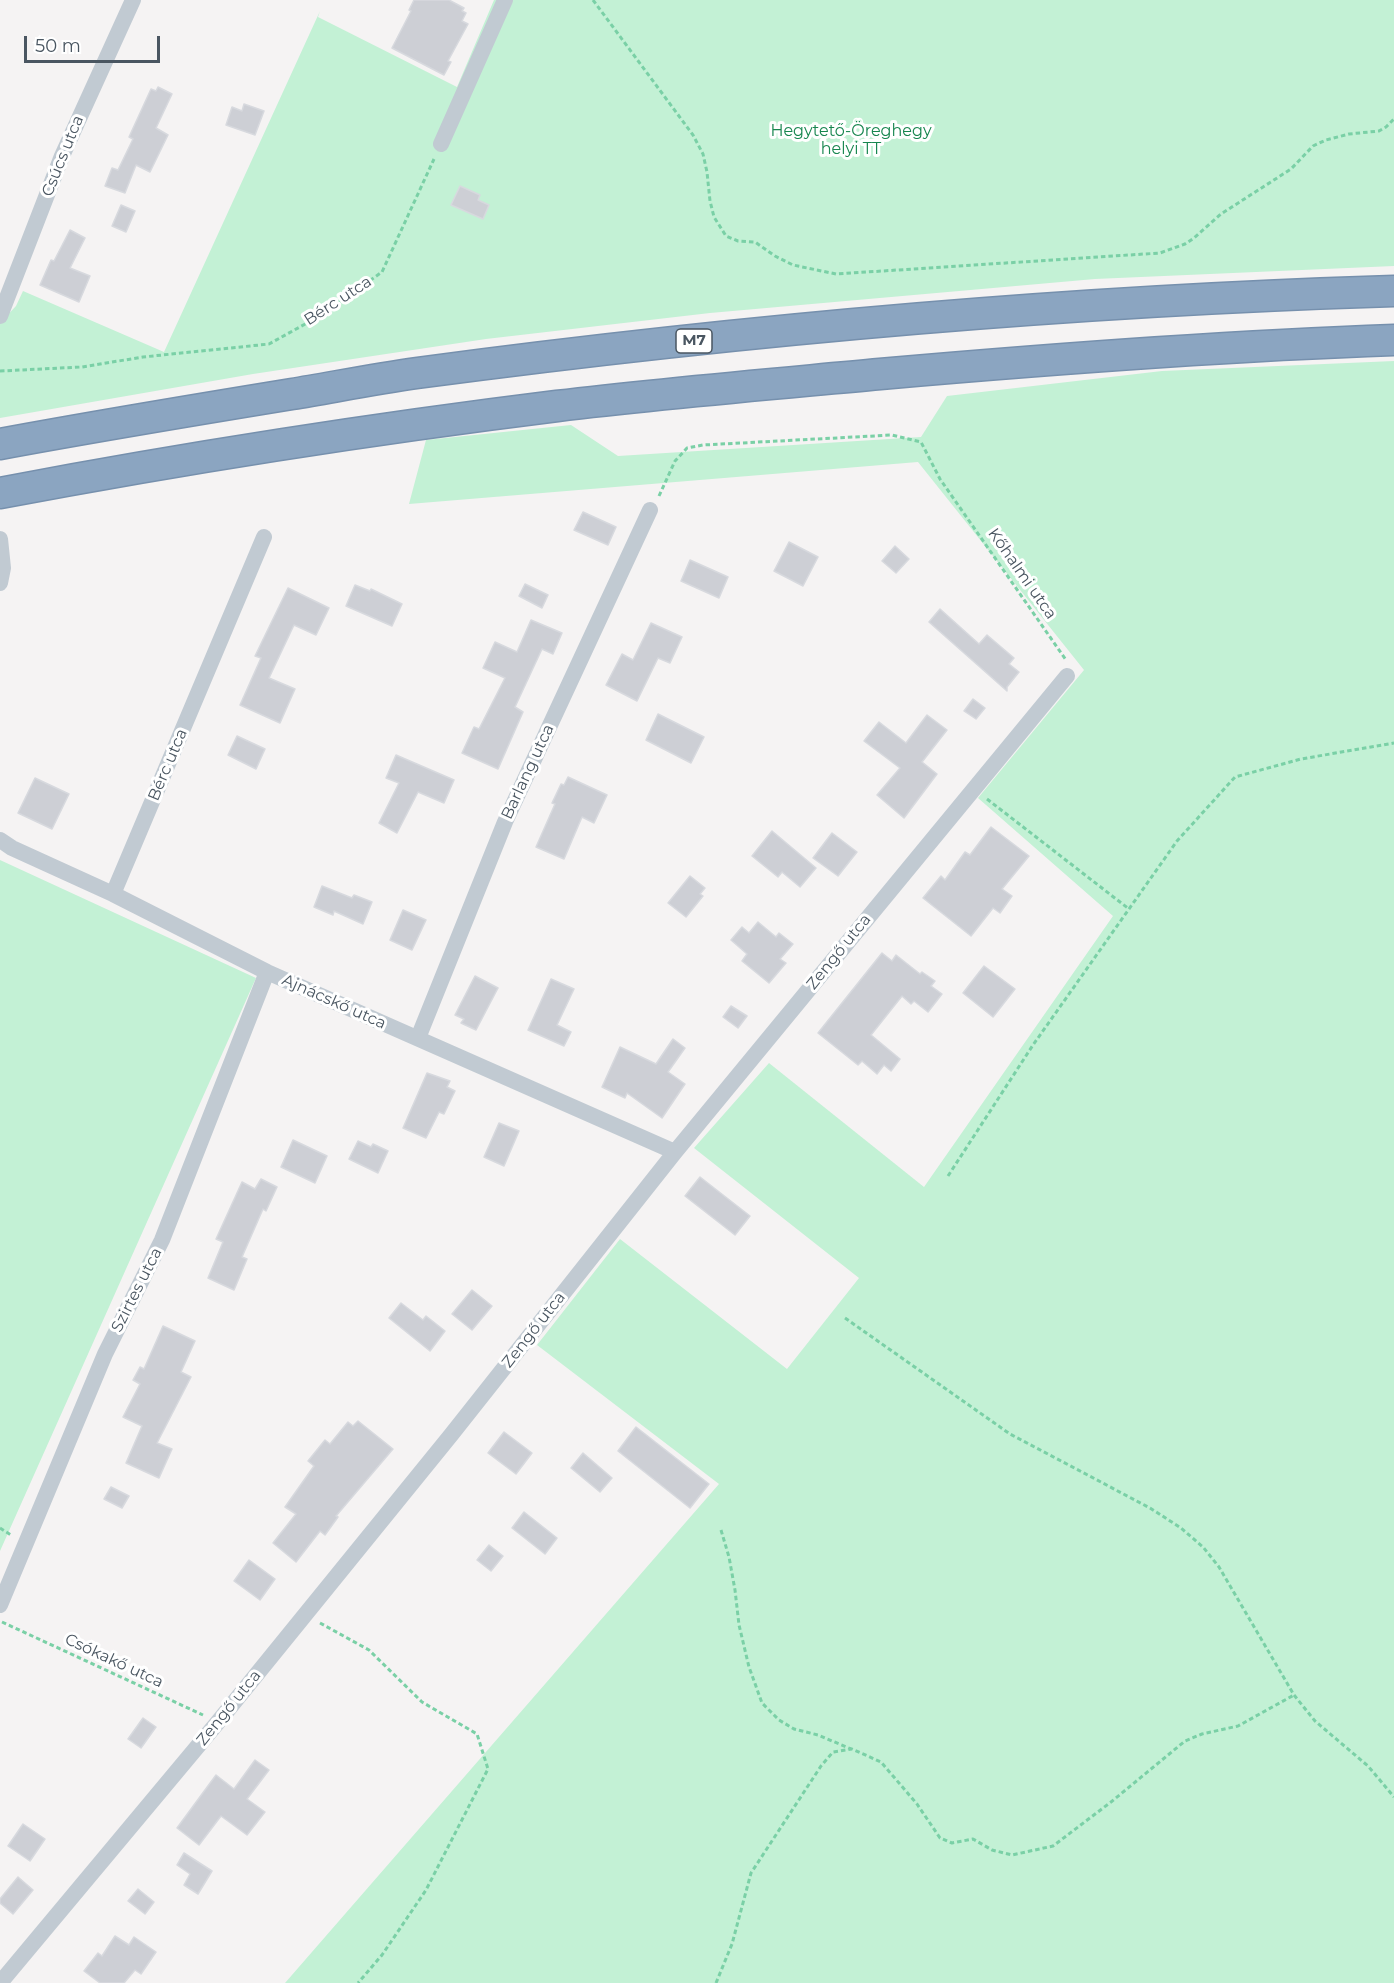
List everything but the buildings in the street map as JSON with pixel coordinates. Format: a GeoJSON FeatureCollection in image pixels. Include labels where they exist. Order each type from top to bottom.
{"type":"FeatureCollection","features":[{"type":"Feature","properties":{"kind":"highway","name":"M7"},"geometry":{"type":"LineString","coordinates":[[0,444],[140,418],[415,373],[670,344],[1000,312],[1209,298],[1394,291]]}},
{"type":"Feature","properties":{"kind":"highway"},"geometry":{"type":"LineString","coordinates":[[0,493],[272,445],[672,393],[1024,361],[1200,349],[1394,340]]}},
{"type":"Feature","properties":{"kind":"street","name":"Csúcs utca"},"geometry":{"type":"LineString","coordinates":[[0,316],[62,156],[133,0]]}},
{"type":"Feature","properties":{"kind":"street"},"geometry":{"type":"LineString","coordinates":[[441,144],[505,0]]}},
{"type":"Feature","properties":{"kind":"street","name":"Barlang utca"},"geometry":{"type":"LineString","coordinates":[[418,1038],[505,822],[650,510]]}},
{"type":"Feature","properties":{"kind":"street","name":"Bérc utca"},"geometry":{"type":"LineString","coordinates":[[113,894],[264,537]]}},
{"type":"Feature","properties":{"kind":"street"},"geometry":{"type":"LineString","coordinates":[[0,539],[3,568],[0,583]]}},
{"type":"Feature","properties":{"kind":"street","name":"Zengő utca"},"geometry":{"type":"LineString","coordinates":[[0,1983],[218,1722],[451,1436],[675,1152],[1067,676]]}},
{"type":"Feature","properties":{"kind":"street","name":"Ajnácskő utca"},"geometry":{"type":"LineString","coordinates":[[0,840],[12,848],[113,894],[267,972],[675,1152]]}},
{"type":"Feature","properties":{"kind":"street","name":"Szirtes utca"},"geometry":{"type":"LineString","coordinates":[[0,1605],[105,1353],[162,1240],[267,972]]}},
{"type":"Feature","properties":{"kind":"path"},"geometry":{"type":"LineString","coordinates":[[593,0],[693,135],[703,154],[714,218],[726,236],[738,241],[755,242],[793,265],[836,274],[1160,253],[1185,244],[1194,238],[1221,214],[1291,169],[1312,146],[1348,135],[1379,131],[1394,119]]}},
{"type":"Feature","properties":{"kind":"path","name":"Bérc utca"},"geometry":{"type":"LineString","coordinates":[[0,371],[82,367],[143,357],[269,344],[318,317],[382,272],[441,144]]}},
{"type":"Feature","properties":{"kind":"path","name":"Kőhalmi utca"},"geometry":{"type":"LineString","coordinates":[[650,510],[675,460],[687,448],[703,445],[892,435],[921,442],[940,479],[1065,657],[1069,669],[1067,676]]}},
{"type":"Feature","properties":{"kind":"path"},"geometry":{"type":"LineString","coordinates":[[948,1176],[1033,1045],[1177,841],[1235,777],[1301,759],[1394,743]]}},
{"type":"Feature","properties":{"kind":"path"},"geometry":{"type":"LineString","coordinates":[[974,788],[1129,909]]}},
{"type":"Feature","properties":{"kind":"path"},"geometry":{"type":"LineString","coordinates":[[845,1318],[1010,1434],[1150,1508],[1181,1528],[1203,1547],[1219,1567],[1294,1695],[1315,1720],[1368,1766],[1394,1797]]}},
{"type":"Feature","properties":{"kind":"path"},"geometry":{"type":"LineString","coordinates":[[721,1530],[729,1557],[739,1625],[749,1667],[762,1703],[779,1720],[794,1729],[818,1735],[881,1762],[917,1804],[940,1838],[952,1843],[973,1839],[992,1850],[1012,1855],[1053,1846],[1111,1803],[1185,1741],[1202,1734],[1238,1726],[1294,1695]]}},
{"type":"Feature","properties":{"kind":"path"},"geometry":{"type":"LineString","coordinates":[[305,1614],[369,1650],[422,1702],[477,1734],[488,1769],[426,1890],[382,1955],[358,1983]]}},
{"type":"Feature","properties":{"kind":"path","name":"Csókakő utca"},"geometry":{"type":"LineString","coordinates":[[0,1621],[218,1722]]}},
{"type":"Feature","properties":{"kind":"path"},"geometry":{"type":"LineString","coordinates":[[716,1983],[732,1944],[751,1873],[833,1752],[852,1749]]}},
{"type":"Feature","properties":{"kind":"green space","name":"Hegytető-Öreghegy helyi TT"},"geometry":{"type":"Polygon","coordinates":[[[494,0],[1394,0],[1394,266],[1095,279],[710,313],[486,339],[253,374],[0,418],[0,323],[16,306],[23,291],[164,352],[320,11],[318,17],[457,87],[494,0]]]}},
{"type":"Feature","properties":{"kind":"green space"},"geometry":{"type":"Polygon","coordinates":[[[1394,361],[1394,1983],[285,1983],[719,1484],[537,1345],[620,1239],[787,1369],[859,1278],[694,1148],[769,1063],[924,1187],[1113,916],[978,798],[1084,670],[918,462],[409,504],[426,440],[571,425],[618,456],[921,437],[947,396],[1162,371],[1394,361]]]}},
{"type":"Feature","properties":{"kind":"green space"},"geometry":{"type":"Polygon","coordinates":[[[0,860],[256,978],[0,1551],[0,860]]]}}]}
